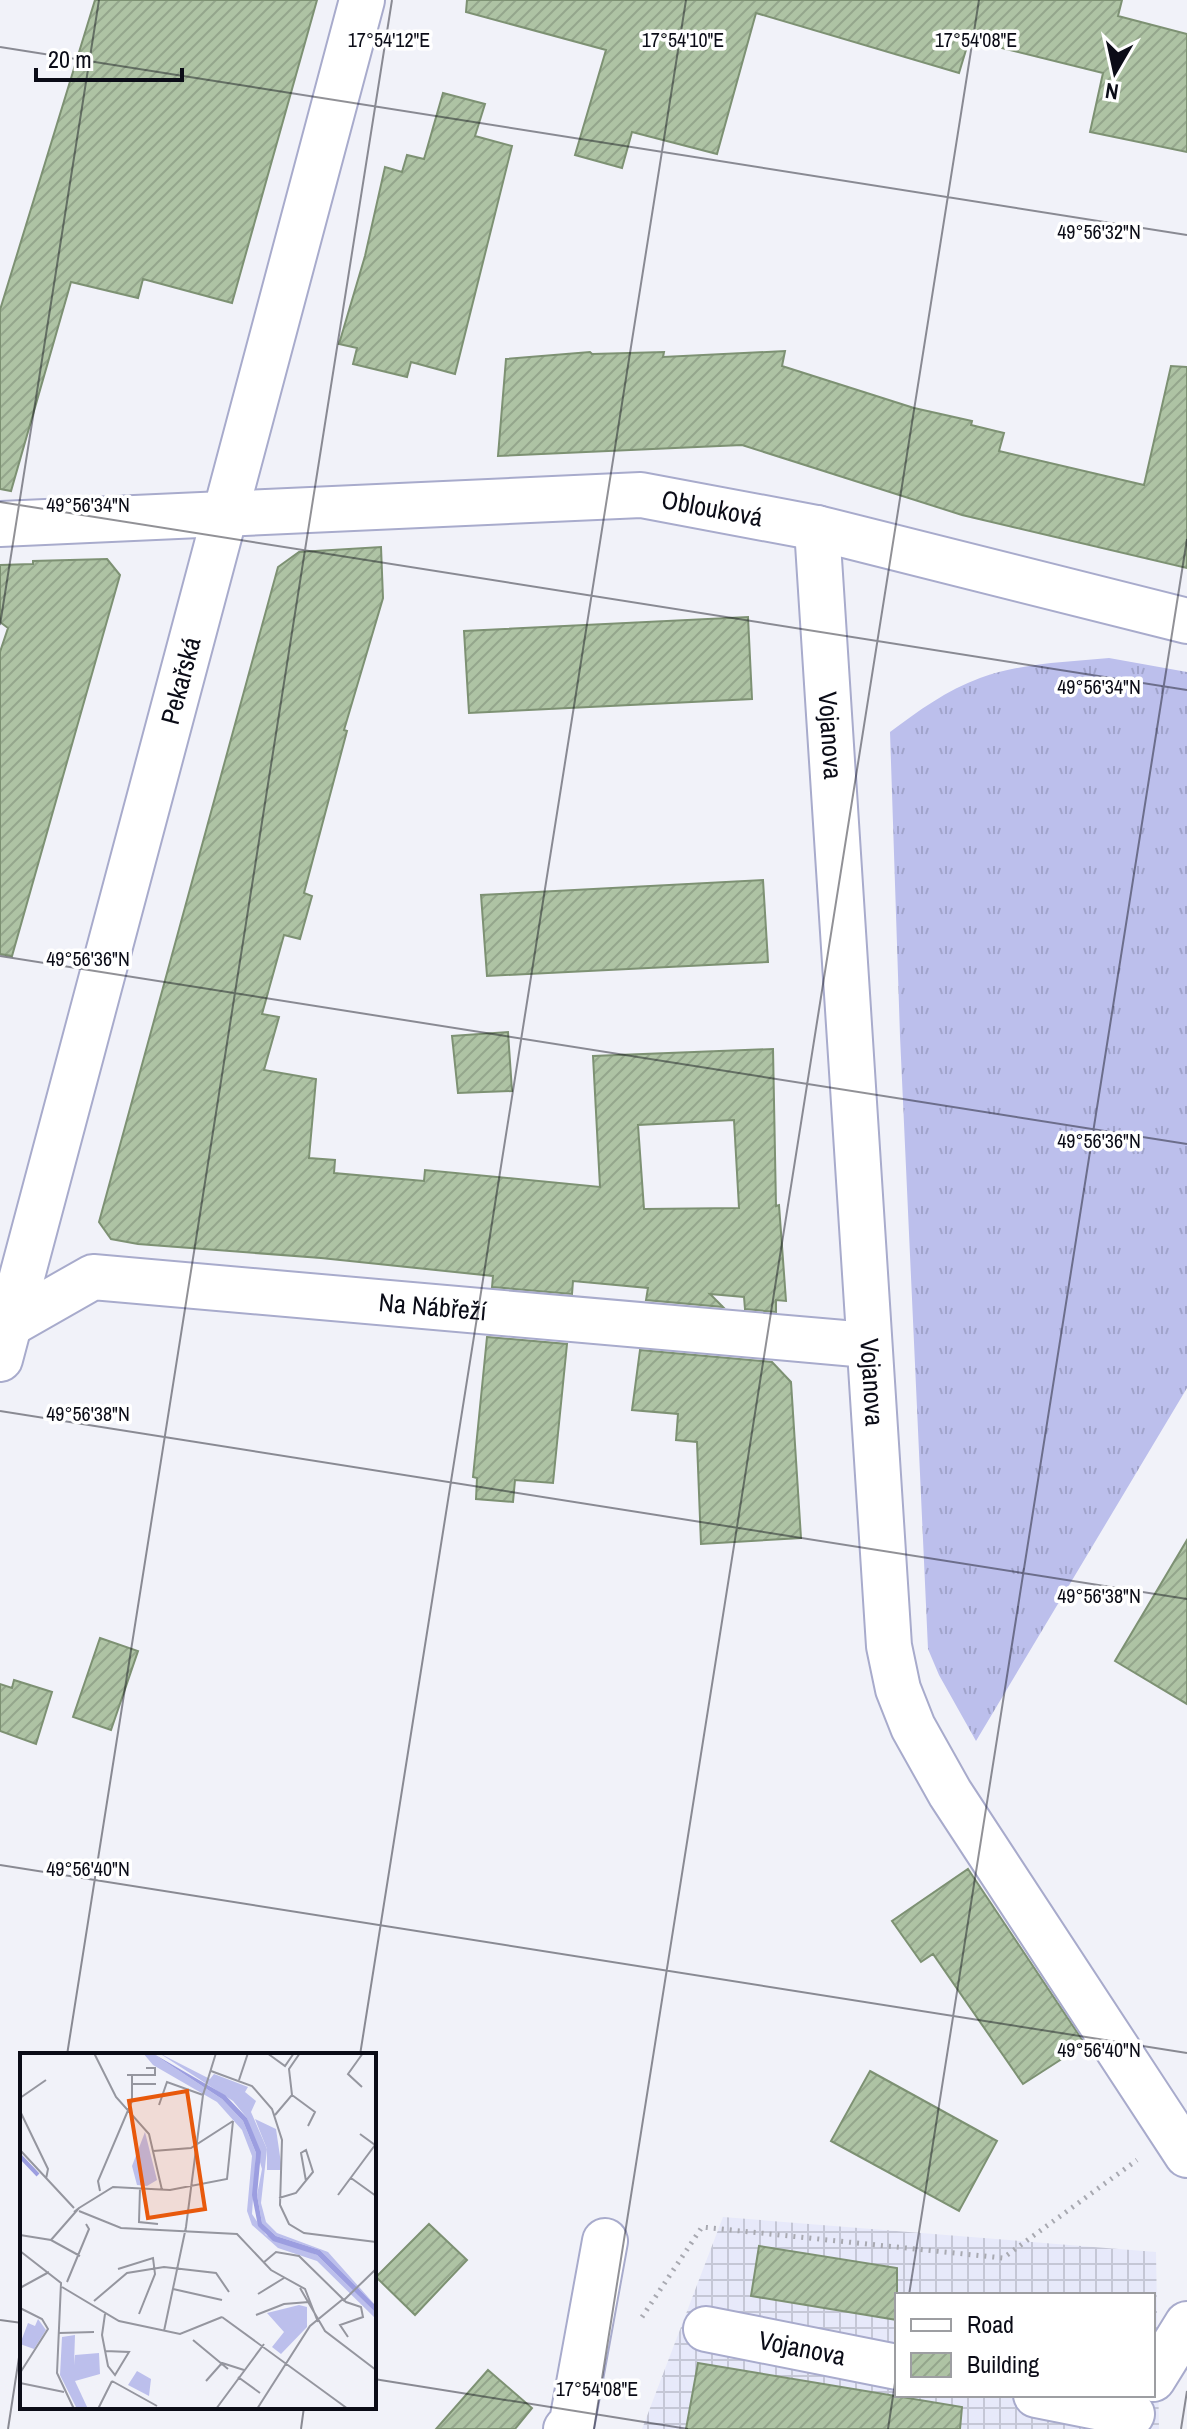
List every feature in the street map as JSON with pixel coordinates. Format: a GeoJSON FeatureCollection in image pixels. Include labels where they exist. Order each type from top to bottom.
{"type":"FeatureCollection","features":[{"type":"Feature","properties":{"kind":"street","name":"Pekařská"},"geometry":{"type":"LineString","coordinates":[[4,1338],[362,0]]}},
{"type":"Feature","properties":{"kind":"street","name":"Oblouková"},"geometry":{"type":"LineString","coordinates":[[0,524],[641,495],[817,528],[1187,621]]}},
{"type":"Feature","properties":{"kind":"street","name":"Vojanova"},"geometry":{"type":"LineString","coordinates":[[817,528],[867,1345],[889,1646],[898,1689],[913,1727],[950,1793],[1180,2144]]}},
{"type":"Feature","properties":{"kind":"street","name":"Na Nábřeží"},"geometry":{"type":"LineString","coordinates":[[4,1338],[93,1277],[867,1345]]}},
{"type":"Feature","properties":{"kind":"street"},"geometry":{"type":"LineString","coordinates":[[566,2429],[572,2422],[605,2241]]}},
{"type":"Feature","properties":{"kind":"street"},"geometry":{"type":"LineString","coordinates":[[1155,2377],[1187,2324]]}},
{"type":"Feature","properties":{"kind":"street","name":"Vojanova"},"geometry":{"type":"LineString","coordinates":[[706,2329],[895,2367]]}},
{"type":"Feature","properties":{"kind":"street"},"geometry":{"type":"LineString","coordinates":[[1059,2397],[1139,2404]]}},
{"type":"Feature","properties":{"kind":"path"},"geometry":{"type":"LineString","coordinates":[[641,2318],[702,2227],[1003,2258],[1180,2144]]}},
{"type":"Feature","properties":{"kind":"shaded area"},"geometry":{"type":"Polygon","coordinates":[[[723,2217],[1156,2252],[1159,2429],[642,2429],[723,2217]]]}},
{"type":"Feature","properties":{"kind":"green space"},"geometry":{"type":"Polygon","coordinates":[[[1109,658],[1187,672],[1187,1388],[976,1741],[928,1649],[900,1036],[890,732],[944,695],[980,678],[1028,666],[1109,658]]]}},
{"type":"Feature","properties":{"kind":"building"},"geometry":{"type":"Polygon","coordinates":[[[95,0],[317,0],[232,303],[143,279],[138,298],[71,282],[11,491],[0,489],[0,310],[95,0]]]}},
{"type":"Feature","properties":{"kind":"building"},"geometry":{"type":"Polygon","coordinates":[[[467,0],[1122,0],[1118,16],[1187,34],[1187,152],[1090,132],[1103,73],[969,40],[959,73],[756,13],[717,154],[632,132],[622,168],[575,155],[606,50],[466,12],[467,0]]]}},
{"type":"Feature","properties":{"kind":"building"},"geometry":{"type":"Polygon","coordinates":[[[443,93],[485,104],[475,136],[512,146],[455,374],[411,362],[407,377],[353,364],[357,348],[339,344],[365,256],[385,167],[402,172],[407,155],[424,159],[443,93]]]}},
{"type":"Feature","properties":{"kind":"building"},"geometry":{"type":"Polygon","coordinates":[[[785,351],[782,366],[1004,433],[999,451],[1144,485],[1171,366],[1187,367],[1187,568],[962,515],[742,445],[498,456],[506,359],[590,352],[664,352],[663,357],[785,351]]]}},
{"type":"Feature","properties":{"kind":"building"},"geometry":{"type":"Polygon","coordinates":[[[381,547],[383,598],[344,730],[347,731],[304,893],[312,896],[300,939],[284,935],[262,1014],[279,1017],[264,1070],[316,1079],[309,1158],[335,1160],[334,1173],[424,1181],[425,1170],[600,1187],[593,1056],[773,1049],[776,1206],[779,1205],[786,1301],[776,1300],[776,1312],[745,1309],[744,1297],[710,1294],[723,1307],[646,1300],[648,1288],[573,1281],[572,1294],[492,1287],[493,1276],[321,1258],[138,1244],[111,1239],[99,1222],[278,567],[299,552],[381,547]],[[734,1120],[638,1125],[644,1209],[739,1208],[734,1120]]]}},
{"type":"Feature","properties":{"kind":"building"},"geometry":{"type":"Polygon","coordinates":[[[107,559],[120,575],[12,956],[0,954],[0,652],[8,628],[0,622],[0,565],[107,559]]]}},
{"type":"Feature","properties":{"kind":"building"},"geometry":{"type":"Polygon","coordinates":[[[748,617],[752,699],[469,713],[464,631],[748,617]]]}},
{"type":"Feature","properties":{"kind":"building"},"geometry":{"type":"Polygon","coordinates":[[[763,880],[768,962],[487,976],[481,895],[763,880]]]}},
{"type":"Feature","properties":{"kind":"building"},"geometry":{"type":"Polygon","coordinates":[[[508,1032],[512,1091],[458,1093],[452,1036],[508,1032]]]}},
{"type":"Feature","properties":{"kind":"building"},"geometry":{"type":"Polygon","coordinates":[[[487,1337],[567,1344],[553,1483],[515,1480],[513,1502],[476,1499],[477,1478],[473,1477],[487,1337]]]}},
{"type":"Feature","properties":{"kind":"building"},"geometry":{"type":"Polygon","coordinates":[[[640,1350],[772,1362],[791,1382],[801,1538],[701,1544],[697,1442],[676,1440],[678,1414],[632,1410],[640,1350]]]}},
{"type":"Feature","properties":{"kind":"building"},"geometry":{"type":"Polygon","coordinates":[[[1187,1540],[1187,1704],[1115,1661],[1187,1540]]]}},
{"type":"Feature","properties":{"kind":"building"},"geometry":{"type":"Polygon","coordinates":[[[100,1638],[138,1651],[111,1730],[73,1717],[100,1638]]]}},
{"type":"Feature","properties":{"kind":"building"},"geometry":{"type":"Polygon","coordinates":[[[14,1680],[52,1692],[36,1744],[0,1731],[0,1684],[12,1688],[14,1680]]]}},
{"type":"Feature","properties":{"kind":"building"},"geometry":{"type":"Polygon","coordinates":[[[968,1869],[1085,2044],[1023,2084],[933,1954],[921,1962],[892,1921],[968,1869]]]}},
{"type":"Feature","properties":{"kind":"building"},"geometry":{"type":"Polygon","coordinates":[[[870,2071],[997,2141],[959,2211],[831,2141],[870,2071]]]}},
{"type":"Feature","properties":{"kind":"building"},"geometry":{"type":"Polygon","coordinates":[[[429,2224],[467,2260],[415,2315],[376,2277],[429,2224]]]}},
{"type":"Feature","properties":{"kind":"building"},"geometry":{"type":"Polygon","coordinates":[[[759,2246],[897,2268],[895,2320],[751,2296],[759,2246]]]}},
{"type":"Feature","properties":{"kind":"building"},"geometry":{"type":"Polygon","coordinates":[[[698,2363],[962,2407],[960,2429],[686,2429],[698,2363]]]}},
{"type":"Feature","properties":{"kind":"building"},"geometry":{"type":"Polygon","coordinates":[[[488,2370],[532,2408],[515,2429],[436,2429],[488,2370]]]}}]}
